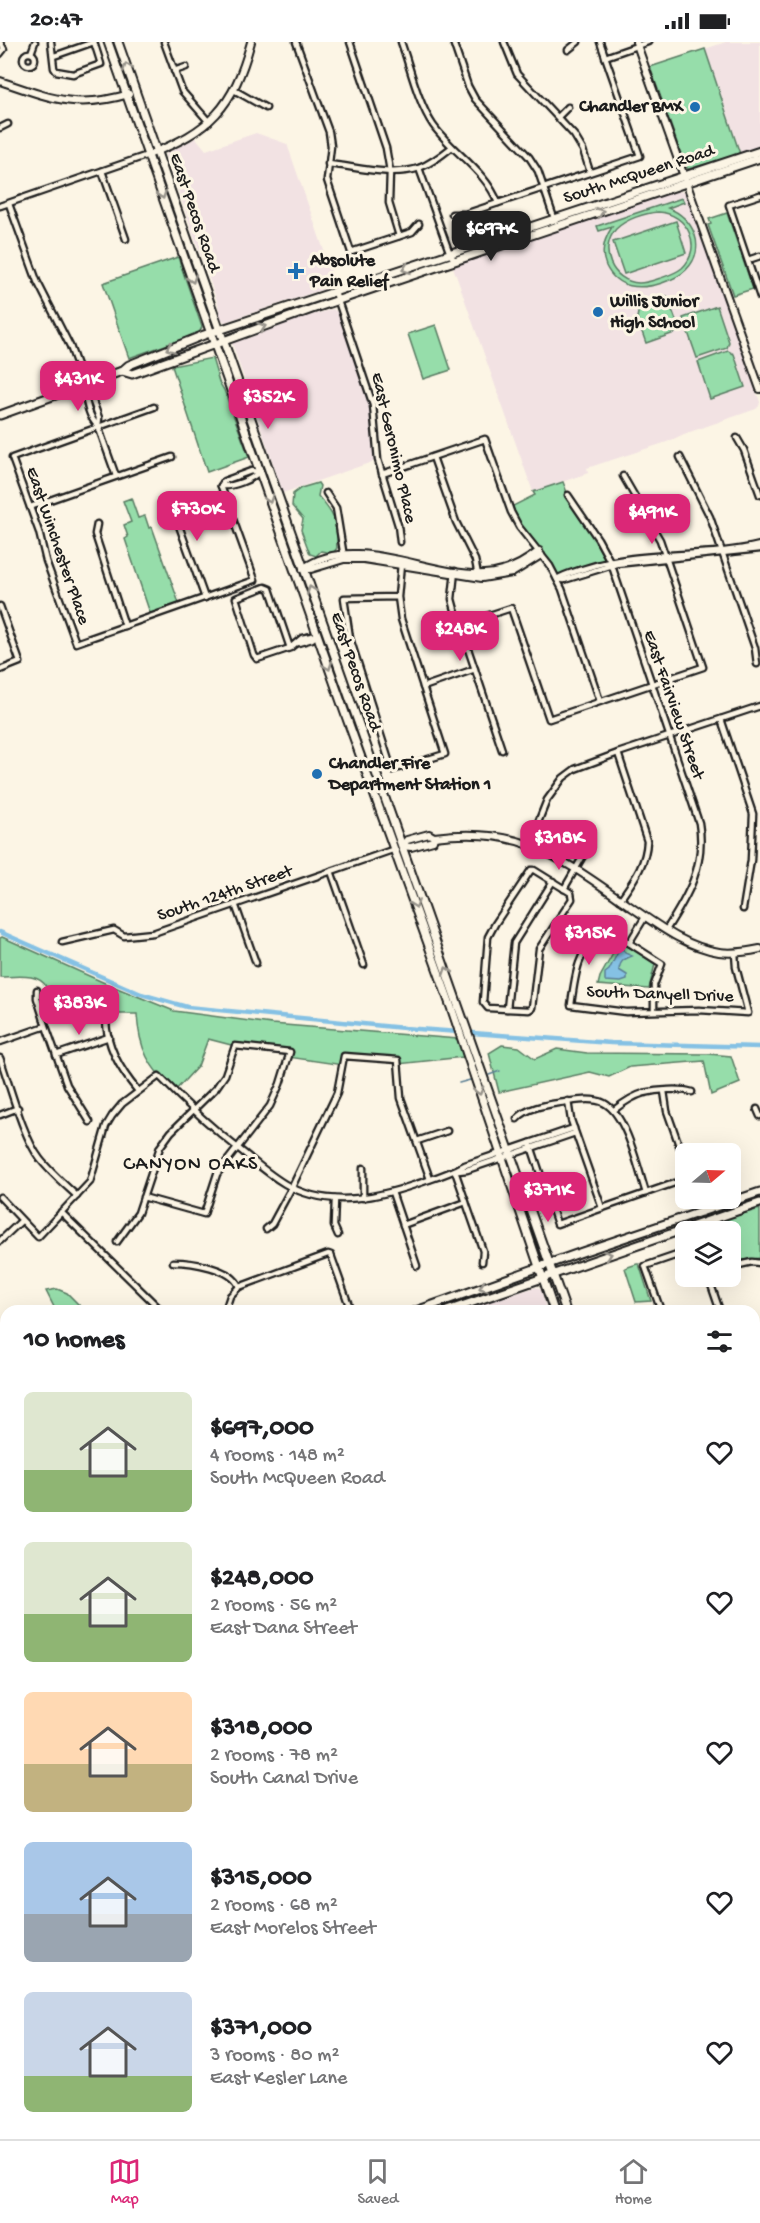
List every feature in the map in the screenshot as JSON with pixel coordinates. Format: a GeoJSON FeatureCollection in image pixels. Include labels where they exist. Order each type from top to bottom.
{"type":"FeatureCollection","features":[{"type":"Feature","properties":{"kind":"main road","name":"East Pecos Road"},"geometry":{"type":"LineString","coordinates":[[108,42],[224,340],[354,713],[500,1156],[552,1305]]}},
{"type":"Feature","properties":{"kind":"main road","name":"East Pecos Road"},"geometry":{"type":"LineString","coordinates":[[118,42],[136,92],[185,260],[294,572],[346,716],[470,1036],[564,1305]]}},
{"type":"Feature","properties":{"kind":"main road","name":"South McQueen Road"},"geometry":{"type":"LineString","coordinates":[[122,371],[132,374],[338,300],[558,227],[760,151]]}},
{"type":"Feature","properties":{"kind":"main road","name":"South McQueen Road"},"geometry":{"type":"LineString","coordinates":[[0,415],[84,386],[122,371],[129,364],[211,333],[554,218],[760,158]]}},
{"type":"Feature","properties":{"kind":"main road"},"geometry":{"type":"LineString","coordinates":[[185,260],[193,256]]}},
{"type":"Feature","properties":{"kind":"main road"},"geometry":{"type":"LineString","coordinates":[[281,320],[282,316],[298,310],[306,302]]}},
{"type":"Feature","properties":{"kind":"main road"},"geometry":{"type":"LineString","coordinates":[[253,453],[261,449]]}},
{"type":"Feature","properties":{"kind":"main road"},"geometry":{"type":"LineString","coordinates":[[294,572],[303,569]]}},
{"type":"Feature","properties":{"kind":"main road"},"geometry":{"type":"LineString","coordinates":[[317,635],[326,632]]}},
{"type":"Feature","properties":{"kind":"main road"},"geometry":{"type":"LineString","coordinates":[[346,716],[354,713]]}},
{"type":"Feature","properties":{"kind":"main road"},"geometry":{"type":"LineString","coordinates":[[433,1305],[760,1192]]}},
{"type":"Feature","properties":{"kind":"main road"},"geometry":{"type":"LineString","coordinates":[[708,1221],[760,1203]]}},
{"type":"Feature","properties":{"kind":"main road"},"geometry":{"type":"LineString","coordinates":[[464,1305],[675,1232]]}},
{"type":"Feature","properties":{"kind":"street"},"geometry":{"type":"LineString","coordinates":[[0,42],[4,49],[0,54]]}},
{"type":"Feature","properties":{"kind":"street"},"geometry":{"type":"LineString","coordinates":[[31,53],[35,42]]}},
{"type":"Feature","properties":{"kind":"street"},"geometry":{"type":"LineString","coordinates":[[51,42],[54,68],[64,74],[73,74],[99,65],[101,62],[94,42],[54,56]]}},
{"type":"Feature","properties":{"kind":"street"},"geometry":{"type":"LineString","coordinates":[[164,42],[185,96],[209,122]]}},
{"type":"Feature","properties":{"kind":"street"},"geometry":{"type":"LineString","coordinates":[[0,206],[152,153],[189,137],[209,122],[234,90],[251,42]]}},
{"type":"Feature","properties":{"kind":"street"},"geometry":{"type":"LineString","coordinates":[[296,42],[329,132],[331,146],[327,180],[351,252],[412,231],[419,224]]}},
{"type":"Feature","properties":{"kind":"street"},"geometry":{"type":"LineString","coordinates":[[350,42],[386,148],[390,171],[389,203],[399,236]]}},
{"type":"Feature","properties":{"kind":"street"},"geometry":{"type":"LineString","coordinates":[[401,42],[424,109],[432,124],[487,183],[498,203]]}},
{"type":"Feature","properties":{"kind":"street"},"geometry":{"type":"LineString","coordinates":[[453,42],[468,86],[475,99],[529,157],[538,171],[558,227]]}},
{"type":"Feature","properties":{"kind":"street"},"geometry":{"type":"LineString","coordinates":[[504,42],[517,74],[559,116],[574,135],[583,150],[590,172]]}},
{"type":"Feature","properties":{"kind":"street"},"geometry":{"type":"LineString","coordinates":[[568,50],[578,42]]}},
{"type":"Feature","properties":{"kind":"street"},"geometry":{"type":"LineString","coordinates":[[452,214],[465,214],[640,156],[600,42]]}},
{"type":"Feature","properties":{"kind":"street"},"geometry":{"type":"LineString","coordinates":[[605,57],[648,42]]}},
{"type":"Feature","properties":{"kind":"street"},"geometry":{"type":"LineString","coordinates":[[637,44],[685,180],[755,365],[760,389]]}},
{"type":"Feature","properties":{"kind":"street"},"geometry":{"type":"LineString","coordinates":[[174,71],[186,67]]}},
{"type":"Feature","properties":{"kind":"street"},"geometry":{"type":"LineString","coordinates":[[0,81],[68,102],[99,102],[136,92]]}},
{"type":"Feature","properties":{"kind":"street"},"geometry":{"type":"LineString","coordinates":[[234,90],[266,108]]}},
{"type":"Feature","properties":{"kind":"street"},"geometry":{"type":"LineString","coordinates":[[559,116],[568,107]]}},
{"type":"Feature","properties":{"kind":"street"},"geometry":{"type":"LineString","coordinates":[[0,128],[8,123]]}},
{"type":"Feature","properties":{"kind":"street"},"geometry":{"type":"LineString","coordinates":[[328,164],[390,171],[419,168],[452,147]]}},
{"type":"Feature","properties":{"kind":"street"},"geometry":{"type":"LineString","coordinates":[[419,168],[450,254],[455,261]]}},
{"type":"Feature","properties":{"kind":"street"},"geometry":{"type":"LineString","coordinates":[[102,171],[126,239]]}},
{"type":"Feature","properties":{"kind":"street"},"geometry":{"type":"LineString","coordinates":[[760,195],[729,205],[760,297]]}},
{"type":"Feature","properties":{"kind":"street"},"geometry":{"type":"LineString","coordinates":[[9,204],[38,281],[70,346],[84,386],[91,396],[99,418],[98,426],[116,476]]}},
{"type":"Feature","properties":{"kind":"street"},"geometry":{"type":"LineString","coordinates":[[748,260],[760,256]]}},
{"type":"Feature","properties":{"kind":"street","name":"East Geronimo Place"},"geometry":{"type":"LineString","coordinates":[[335,292],[373,405],[377,452],[398,525],[400,542]]}},
{"type":"Feature","properties":{"kind":"street"},"geometry":{"type":"LineString","coordinates":[[98,426],[154,407]]}},
{"type":"Feature","properties":{"kind":"street","name":"East Winchester Place"},"geometry":{"type":"LineString","coordinates":[[98,426],[12,458],[76,643],[125,626]]}},
{"type":"Feature","properties":{"kind":"street"},"geometry":{"type":"LineString","coordinates":[[736,438],[744,450],[760,495]]}},
{"type":"Feature","properties":{"kind":"street"},"geometry":{"type":"LineString","coordinates":[[382,474],[486,440],[511,512],[519,527],[557,579],[600,701]]}},
{"type":"Feature","properties":{"kind":"street"},"geometry":{"type":"LineString","coordinates":[[30,507],[172,457]]}},
{"type":"Feature","properties":{"kind":"street"},"geometry":{"type":"LineString","coordinates":[[433,457],[456,522],[475,560],[478,576]]}},
{"type":"Feature","properties":{"kind":"street"},"geometry":{"type":"LineString","coordinates":[[680,457],[701,497],[722,552],[755,648],[757,664]]}},
{"type":"Feature","properties":{"kind":"street"},"geometry":{"type":"LineString","coordinates":[[97,524],[95,534],[125,626],[255,580],[221,486],[252,478],[260,472]]}},
{"type":"Feature","properties":{"kind":"street"},"geometry":{"type":"LineString","coordinates":[[459,625],[511,608],[549,719],[703,667],[655,528],[623,476]]}},
{"type":"Feature","properties":{"kind":"street"},"geometry":{"type":"LineString","coordinates":[[326,493],[336,508],[344,557]]}},
{"type":"Feature","properties":{"kind":"street","name":"East Fairview Street"},"geometry":{"type":"LineString","coordinates":[[568,495],[598,539],[611,563],[699,823],[702,837],[701,852],[694,883],[666,930]]}},
{"type":"Feature","properties":{"kind":"street"},"geometry":{"type":"LineString","coordinates":[[165,501],[173,509],[205,598]]}},
{"type":"Feature","properties":{"kind":"street"},"geometry":{"type":"LineString","coordinates":[[557,579],[611,563],[760,547]]}},
{"type":"Feature","properties":{"kind":"street"},"geometry":{"type":"LineString","coordinates":[[303,569],[311,563],[364,555],[478,576],[510,568],[540,553]]}},
{"type":"Feature","properties":{"kind":"street"},"geometry":{"type":"LineString","coordinates":[[398,597],[344,598],[350,638],[392,770],[446,754],[401,619],[398,597],[401,563]]}},
{"type":"Feature","properties":{"kind":"street"},"geometry":{"type":"LineString","coordinates":[[455,573],[452,599],[502,750]]}},
{"type":"Feature","properties":{"kind":"street"},"geometry":{"type":"LineString","coordinates":[[290,648],[268,587],[236,598],[254,656],[257,659],[290,648],[302,638],[317,635]]}},
{"type":"Feature","properties":{"kind":"street"},"geometry":{"type":"LineString","coordinates":[[0,606],[20,662],[0,670]]}},
{"type":"Feature","properties":{"kind":"street"},"geometry":{"type":"LineString","coordinates":[[423,687],[475,669]]}},
{"type":"Feature","properties":{"kind":"street"},"geometry":{"type":"LineString","coordinates":[[529,845],[547,800],[563,778],[580,767],[760,706]]}},
{"type":"Feature","properties":{"kind":"street"},"geometry":{"type":"LineString","coordinates":[[721,719],[753,814],[753,839],[743,909]]}},
{"type":"Feature","properties":{"kind":"street"},"geometry":{"type":"LineString","coordinates":[[618,753],[647,841],[647,855],[643,866],[620,900]]}},
{"type":"Feature","properties":{"kind":"street"},"geometry":{"type":"LineString","coordinates":[[399,848],[433,842],[434,837],[461,834],[512,840],[529,845],[575,870],[681,940],[700,947],[735,953],[760,949]]}},
{"type":"Feature","properties":{"kind":"street"},"geometry":{"type":"LineString","coordinates":[[564,888],[587,849],[589,834]]}},
{"type":"Feature","properties":{"kind":"street"},"geometry":{"type":"LineString","coordinates":[[753,839],[760,839]]}},
{"type":"Feature","properties":{"kind":"street","name":"South 124th Street"},"geometry":{"type":"LineString","coordinates":[[62,942],[114,930],[124,936],[153,933],[399,848]]}},
{"type":"Feature","properties":{"kind":"street"},"geometry":{"type":"LineString","coordinates":[[531,870],[553,880],[573,896],[539,949],[532,1008],[529,1010],[485,1006],[483,1002],[488,937],[495,924],[531,870]]}},
{"type":"Feature","properties":{"kind":"street"},"geometry":{"type":"LineString","coordinates":[[331,871],[364,965]]}},
{"type":"Feature","properties":{"kind":"street"},"geometry":{"type":"LineString","coordinates":[[507,1009],[514,943],[553,880]]}},
{"type":"Feature","properties":{"kind":"street"},"geometry":{"type":"LineString","coordinates":[[235,904],[256,963]]}},
{"type":"Feature","properties":{"kind":"street"},"geometry":{"type":"LineString","coordinates":[[645,917],[628,943],[662,964],[654,985],[654,1011]]}},
{"type":"Feature","properties":{"kind":"street","name":"South Danyell Drive"},"geometry":{"type":"LineString","coordinates":[[628,943],[601,925],[588,943],[576,968],[571,1005],[626,1011],[748,1012],[736,967],[735,953]]}},
{"type":"Feature","properties":{"kind":"street"},"geometry":{"type":"LineString","coordinates":[[38,990],[37,998],[56,1055],[68,1085],[90,1122]]}},
{"type":"Feature","properties":{"kind":"street"},"geometry":{"type":"LineString","coordinates":[[106,1021],[120,1070],[138,1091]]}},
{"type":"Feature","properties":{"kind":"street"},"geometry":{"type":"LineString","coordinates":[[0,1042],[46,1026]]}},
{"type":"Feature","properties":{"kind":"street"},"geometry":{"type":"LineString","coordinates":[[56,1055],[109,1037]]}},
{"type":"Feature","properties":{"kind":"street"},"geometry":{"type":"LineString","coordinates":[[117,1242],[138,1212],[143,1197],[160,1147],[171,1132],[216,1088],[225,1075],[235,1046],[290,1052],[270,1106],[217,1174],[204,1214],[143,1197]]}},
{"type":"Feature","properties":{"kind":"street"},"geometry":{"type":"LineString","coordinates":[[266,1228],[272,1224],[292,1187],[336,1093],[344,1056],[398,1060],[401,1098],[430,1179]]}},
{"type":"Feature","properties":{"kind":"street"},"geometry":{"type":"LineString","coordinates":[[0,1058],[30,1142],[39,1158],[77,1196]]}},
{"type":"Feature","properties":{"kind":"street"},"geometry":{"type":"LineString","coordinates":[[0,1197],[38,1237],[90,1182],[106,1126],[122,1104],[159,1076],[193,1112],[276,1178],[292,1187],[334,1199],[363,1198],[392,1192],[455,1171],[465,1165],[510,1153],[575,1130]]}},
{"type":"Feature","properties":{"kind":"street"},"geometry":{"type":"LineString","coordinates":[[614,1110],[627,1100],[644,1093],[686,1090],[692,1092]]}},
{"type":"Feature","properties":{"kind":"street"},"geometry":{"type":"LineString","coordinates":[[664,1091],[667,1111],[678,1143]]}},
{"type":"Feature","properties":{"kind":"street"},"geometry":{"type":"LineString","coordinates":[[568,1101],[575,1130],[602,1208]]}},
{"type":"Feature","properties":{"kind":"street"},"geometry":{"type":"LineString","coordinates":[[517,1119],[520,1115],[541,1106],[568,1101],[603,1102],[614,1110],[623,1126],[646,1193]]}},
{"type":"Feature","properties":{"kind":"street"},"geometry":{"type":"LineString","coordinates":[[0,1114],[18,1108]]}},
{"type":"Feature","properties":{"kind":"street"},"geometry":{"type":"LineString","coordinates":[[758,1109],[760,1116]]}},
{"type":"Feature","properties":{"kind":"street"},"geometry":{"type":"LineString","coordinates":[[417,1142],[447,1131]]}},
{"type":"Feature","properties":{"kind":"street"},"geometry":{"type":"LineString","coordinates":[[531,1146],[557,1224],[675,1183]]}},
{"type":"Feature","properties":{"kind":"street"},"geometry":{"type":"LineString","coordinates":[[363,1168],[363,1198]]}},
{"type":"Feature","properties":{"kind":"street"},"geometry":{"type":"LineString","coordinates":[[455,1171],[483,1251],[482,1262]]}},
{"type":"Feature","properties":{"kind":"street"},"geometry":{"type":"LineString","coordinates":[[392,1192],[417,1266]]}},
{"type":"Feature","properties":{"kind":"street"},"geometry":{"type":"LineString","coordinates":[[334,1199],[334,1226],[338,1235]]}},
{"type":"Feature","properties":{"kind":"street"},"geometry":{"type":"LineString","coordinates":[[403,1225],[466,1202]]}},
{"type":"Feature","properties":{"kind":"street"},"geometry":{"type":"LineString","coordinates":[[701,1209],[702,1213]]}},
{"type":"Feature","properties":{"kind":"street"},"geometry":{"type":"LineString","coordinates":[[61,1212],[156,1305]]}},
{"type":"Feature","properties":{"kind":"street"},"geometry":{"type":"LineString","coordinates":[[0,1241],[21,1221]]}},
{"type":"Feature","properties":{"kind":"street"},"geometry":{"type":"LineString","coordinates":[[227,1305],[230,1296],[239,1287],[328,1254],[331,1255],[349,1305]]}},
{"type":"Feature","properties":{"kind":"street"},"geometry":{"type":"LineString","coordinates":[[659,1305],[645,1266],[675,1256]]}},
{"type":"Feature","properties":{"kind":"street"},"geometry":{"type":"LineString","coordinates":[[173,1262],[205,1266],[225,1273],[237,1282],[239,1287]]}},
{"type":"Feature","properties":{"kind":"street"},"geometry":{"type":"LineString","coordinates":[[741,1264],[760,1263]]}},
{"type":"Feature","properties":{"kind":"street"},"geometry":{"type":"LineString","coordinates":[[712,1287],[718,1305]]}},
{"type":"Feature","properties":{"kind":"shaded area"},"geometry":{"type":"Polygon","coordinates":[[[726,42],[760,42],[760,148],[740,154],[705,49],[726,42]]]}},
{"type":"Feature","properties":{"kind":"shaded area"},"geometry":{"type":"Polygon","coordinates":[[[256,133],[287,144],[336,285],[225,322],[220,318],[218,304],[166,156],[167,153],[196,138],[206,150],[256,133]]]}},
{"type":"Feature","properties":{"kind":"shaded area","name":"Willis Junior High School"},"geometry":{"type":"Polygon","coordinates":[[[679,191],[685,193],[760,402],[759,406],[667,442],[587,468],[588,473],[533,492],[452,264],[610,211],[679,191]]]}},
{"type":"Feature","properties":{"kind":"shaded area"},"geometry":{"type":"Polygon","coordinates":[[[333,309],[339,313],[371,407],[375,461],[283,493],[232,343],[288,322],[333,309]]]}},
{"type":"Feature","properties":{"kind":"shaded area"},"geometry":{"type":"Polygon","coordinates":[[[536,1287],[541,1289],[545,1305],[478,1305],[536,1287]]]}},
{"type":"Feature","properties":{"kind":"green space","name":"Chandler BMX"},"geometry":{"type":"Polygon","coordinates":[[[705,49],[740,154],[688,169],[650,67],[705,49]]]}},
{"type":"Feature","properties":{"kind":"green space"},"geometry":{"type":"Polygon","coordinates":[[[682,198],[684,202],[668,208],[677,212],[690,226],[695,234],[696,252],[693,261],[681,275],[646,287],[630,286],[616,279],[604,261],[604,246],[612,227],[599,231],[597,226],[682,198]],[[658,212],[642,215],[630,219],[616,229],[608,246],[608,255],[615,271],[621,277],[639,283],[650,281],[677,271],[688,260],[692,251],[689,232],[677,218],[658,212]]]}},
{"type":"Feature","properties":{"kind":"green space"},"geometry":{"type":"Polygon","coordinates":[[[727,213],[753,289],[733,295],[708,225],[711,224],[709,219],[727,213]]]}},
{"type":"Feature","properties":{"kind":"green space"},"geometry":{"type":"Polygon","coordinates":[[[676,221],[686,253],[624,274],[613,242],[676,221]]]}},
{"type":"Feature","properties":{"kind":"green space"},"geometry":{"type":"Polygon","coordinates":[[[178,257],[202,327],[199,333],[129,358],[103,283],[178,257]]]}},
{"type":"Feature","properties":{"kind":"green space"},"geometry":{"type":"Polygon","coordinates":[[[667,296],[680,331],[646,343],[637,318],[639,307],[667,296]]]}},
{"type":"Feature","properties":{"kind":"green space"},"geometry":{"type":"Polygon","coordinates":[[[717,306],[729,342],[727,348],[697,358],[683,318],[717,306]]]}},
{"type":"Feature","properties":{"kind":"green space"},"geometry":{"type":"Polygon","coordinates":[[[436,325],[451,370],[423,379],[408,334],[436,325]]]}},
{"type":"Feature","properties":{"kind":"green space"},"geometry":{"type":"Polygon","coordinates":[[[728,351],[734,354],[745,387],[710,399],[698,362],[728,351]]]}},
{"type":"Feature","properties":{"kind":"green space"},"geometry":{"type":"Polygon","coordinates":[[[212,358],[219,382],[249,457],[207,472],[172,366],[212,358]]]}},
{"type":"Feature","properties":{"kind":"green space"},"geometry":{"type":"Polygon","coordinates":[[[563,482],[568,495],[611,563],[557,579],[519,527],[509,508],[535,495],[533,492],[563,482]]]}},
{"type":"Feature","properties":{"kind":"green space"},"geometry":{"type":"Polygon","coordinates":[[[318,483],[320,486],[318,496],[335,522],[337,548],[333,553],[321,551],[316,556],[310,554],[301,530],[303,519],[292,506],[293,494],[301,488],[318,483]]]}},
{"type":"Feature","properties":{"kind":"green space"},"geometry":{"type":"Polygon","coordinates":[[[131,498],[138,518],[145,516],[149,528],[152,527],[180,606],[151,616],[125,539],[128,537],[124,525],[131,522],[123,501],[131,498]]]}},
{"type":"Feature","properties":{"kind":"green space"},"geometry":{"type":"Polygon","coordinates":[[[0,938],[174,1011],[272,1024],[458,1039],[463,1057],[398,1064],[398,1060],[345,1056],[343,1065],[288,1057],[290,1052],[235,1046],[208,1039],[198,1066],[174,1092],[147,1057],[140,1038],[137,1014],[114,1014],[91,998],[68,1006],[64,995],[44,996],[47,988],[44,983],[33,977],[0,977],[0,938]]]}},
{"type":"Feature","properties":{"kind":"green space"},"geometry":{"type":"Polygon","coordinates":[[[620,941],[655,964],[649,989],[598,985],[620,941]]]}},
{"type":"Feature","properties":{"kind":"green space"},"geometry":{"type":"Polygon","coordinates":[[[502,1045],[519,1047],[535,1059],[557,1049],[587,1053],[731,1056],[740,1083],[711,1095],[704,1061],[630,1067],[609,1077],[590,1072],[499,1092],[489,1053],[502,1045]]]}},
{"type":"Feature","properties":{"kind":"green space"},"geometry":{"type":"Polygon","coordinates":[[[760,1209],[760,1258],[741,1260],[741,1221],[720,1220],[760,1209]]]}},
{"type":"Feature","properties":{"kind":"green space"},"geometry":{"type":"Polygon","coordinates":[[[639,1264],[651,1301],[636,1302],[625,1268],[639,1264]]]}},
{"type":"Feature","properties":{"kind":"green space"},"geometry":{"type":"Polygon","coordinates":[[[57,1289],[67,1293],[79,1305],[53,1305],[46,1291],[57,1289]]]}},
{"type":"Feature","properties":{"kind":"water"},"geometry":{"type":"Polygon","coordinates":[[[621,946],[625,953],[632,956],[620,964],[619,970],[627,975],[627,980],[605,981],[605,973],[609,970],[621,946]]]}},
{"type":"Feature","properties":{"kind":"waterway"},"geometry":{"type":"LineString","coordinates":[[0,932],[141,994],[187,1007],[404,1028],[611,1043],[760,1047]]}},
{"type":"Feature","properties":{"kind":"waterway"},"geometry":{"type":"LineString","coordinates":[[489,1075],[500,1071]]}},
{"type":"Feature","properties":{"kind":"waterway"},"geometry":{"type":"LineString","coordinates":[[459,1083],[470,1080]]}},
{"type":"Feature","properties":{"kind":"place","name":"Chandler BMX"},"geometry":{"type":"Point","coordinates":[695,107]}},
{"type":"Feature","properties":{"kind":"place","name":"Absolute Pain Relief"},"geometry":{"type":"Point","coordinates":[296,271]}},
{"type":"Feature","properties":{"kind":"place","name":"Willis Junior High School"},"geometry":{"type":"Point","coordinates":[598,312]}},
{"type":"Feature","properties":{"kind":"place","name":"Chandler Fire Department Station 1"},"geometry":{"type":"Point","coordinates":[317,774]}},
{"type":"Feature","properties":{"kind":"district","name":"CANYON OAKS"},"geometry":{"type":"Point","coordinates":[191,1165]}}]}
